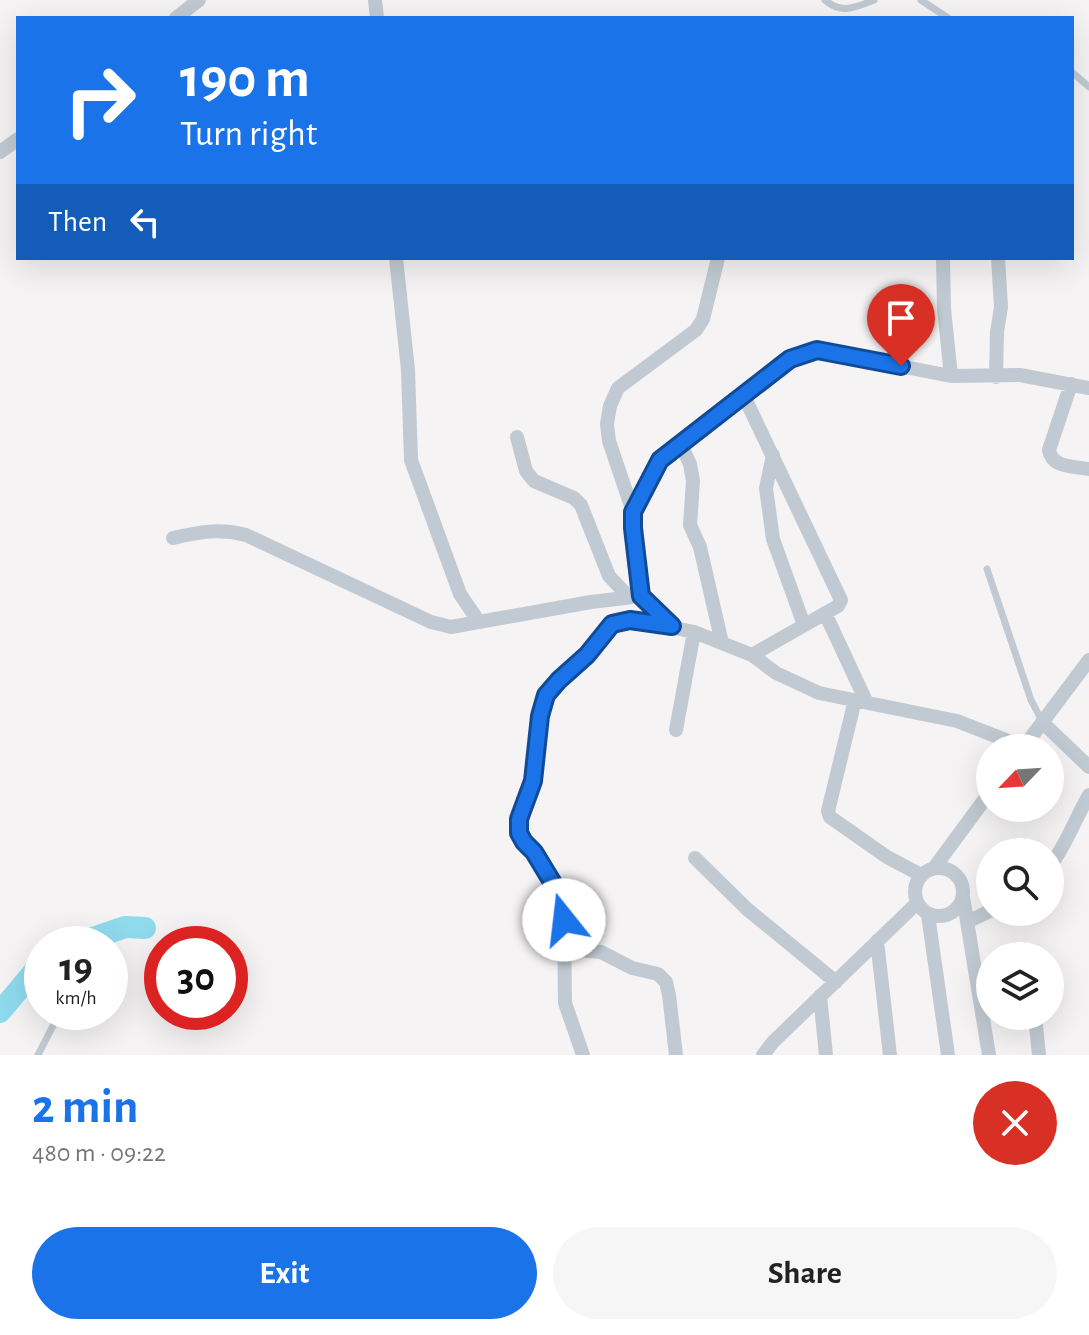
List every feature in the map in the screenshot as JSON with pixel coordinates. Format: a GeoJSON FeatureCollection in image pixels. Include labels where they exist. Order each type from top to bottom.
{"type":"FeatureCollection","features":[{"type":"Feature","properties":{"kind":"street"},"geometry":{"type":"LineString","coordinates":[[179,16],[199,0]]}},
{"type":"Feature","properties":{"kind":"street"},"geometry":{"type":"LineString","coordinates":[[396,260],[408,370],[411,460],[460,594],[479,622]]}},
{"type":"Feature","properties":{"kind":"street"},"geometry":{"type":"LineString","coordinates":[[635,597],[633,512],[609,441],[607,424],[610,406],[618,388],[696,330],[703,319],[718,260]]}},
{"type":"Feature","properties":{"kind":"street"},"geometry":{"type":"LineString","coordinates":[[943,260],[951,376]]}},
{"type":"Feature","properties":{"kind":"street"},"geometry":{"type":"LineString","coordinates":[[996,377],[1001,307],[998,260]]}},
{"type":"Feature","properties":{"kind":"street"},"geometry":{"type":"LineString","coordinates":[[633,512],[660,460],[781,364],[817,350],[951,376],[1020,375],[1089,388]]}},
{"type":"Feature","properties":{"kind":"street"},"geometry":{"type":"LineString","coordinates":[[1071,384],[1049,450],[1050,456],[1056,463],[1089,469]]}},
{"type":"Feature","properties":{"kind":"street"},"geometry":{"type":"LineString","coordinates":[[743,394],[841,600],[838,606],[752,655]]}},
{"type":"Feature","properties":{"kind":"street"},"geometry":{"type":"LineString","coordinates":[[517,437],[529,476],[574,498],[581,505],[609,576],[672,626]]}},
{"type":"Feature","properties":{"kind":"street"},"geometry":{"type":"LineString","coordinates":[[681,445],[690,464],[693,481],[690,525],[700,547],[722,643]]}},
{"type":"Feature","properties":{"kind":"street"},"geometry":{"type":"LineString","coordinates":[[773,454],[766,488],[773,539],[804,625]]}},
{"type":"Feature","properties":{"kind":"street"},"geometry":{"type":"LineString","coordinates":[[173,538],[210,530],[237,532],[431,622],[451,627],[635,597]]}},
{"type":"Feature","properties":{"kind":"street"},"geometry":{"type":"LineString","coordinates":[[825,613],[860,700],[828,811],[830,817],[887,857],[928,872],[953,872],[963,887],[989,1055]]}},
{"type":"Feature","properties":{"kind":"street"},"geometry":{"type":"LineString","coordinates":[[583,1055],[565,1003],[560,900],[539,860],[519,833],[519,819],[533,781],[542,705],[552,687],[587,655],[612,624],[630,620],[694,632],[752,655],[797,684],[819,693],[957,721],[990,734]]}},
{"type":"Feature","properties":{"kind":"street"},"geometry":{"type":"LineString","coordinates":[[676,730],[694,632]]}},
{"type":"Feature","properties":{"kind":"street"},"geometry":{"type":"LineString","coordinates":[[1033,734],[1087,669]]}},
{"type":"Feature","properties":{"kind":"street"},"geometry":{"type":"LineString","coordinates":[[1042,722],[1089,767]]}},
{"type":"Feature","properties":{"kind":"street"},"geometry":{"type":"LineString","coordinates":[[1064,847],[1089,795]]}},
{"type":"Feature","properties":{"kind":"street"},"geometry":{"type":"LineString","coordinates":[[948,1055],[928,915],[917,903],[915,888],[976,810]]}},
{"type":"Feature","properties":{"kind":"street"},"geometry":{"type":"LineString","coordinates":[[695,858],[747,909],[836,982]]}},
{"type":"Feature","properties":{"kind":"street"},"geometry":{"type":"LineString","coordinates":[[928,915],[946,916],[954,912],[963,897]]}},
{"type":"Feature","properties":{"kind":"street"},"geometry":{"type":"LineString","coordinates":[[763,1055],[917,903]]}},
{"type":"Feature","properties":{"kind":"street"},"geometry":{"type":"LineString","coordinates":[[967,922],[976,918]]}},
{"type":"Feature","properties":{"kind":"street"},"geometry":{"type":"LineString","coordinates":[[877,941],[890,1055]]}},
{"type":"Feature","properties":{"kind":"street"},"geometry":{"type":"LineString","coordinates":[[564,949],[601,952],[632,968],[658,974],[666,982],[669,995],[676,1055]]}},
{"type":"Feature","properties":{"kind":"street"},"geometry":{"type":"LineString","coordinates":[[820,996],[826,1055]]}},
{"type":"Feature","properties":{"kind":"street"},"geometry":{"type":"LineString","coordinates":[[1036,1030],[1039,1055]]}},
{"type":"Feature","properties":{"kind":"lane"},"geometry":{"type":"LineString","coordinates":[[825,0],[836,9],[845,10],[874,0]]}},
{"type":"Feature","properties":{"kind":"lane"},"geometry":{"type":"LineString","coordinates":[[921,0],[945,16]]}},
{"type":"Feature","properties":{"kind":"lane"},"geometry":{"type":"LineString","coordinates":[[1074,74],[1089,87]]}},
{"type":"Feature","properties":{"kind":"lane"},"geometry":{"type":"LineString","coordinates":[[987,569],[1031,700],[1042,722]]}},
{"type":"Feature","properties":{"kind":"lane"},"geometry":{"type":"LineString","coordinates":[[38,1055],[51,1030]]}},
{"type":"Feature","properties":{"kind":"waterway"},"geometry":{"type":"LineString","coordinates":[[128,927],[144,928]]}},
{"type":"Feature","properties":{"kind":"waterway"},"geometry":{"type":"LineString","coordinates":[[0,1012],[24,983]]}},
{"type":"Feature","properties":{"kind":"route"},"geometry":{"type":"LineString","coordinates":[[564,920],[554,885],[519,833],[519,819],[537,762],[542,705],[552,687],[587,655],[612,624],[630,620],[672,626],[641,596],[633,528],[633,512],[639,496],[660,460],[790,359],[817,350],[901,366]]}}]}
